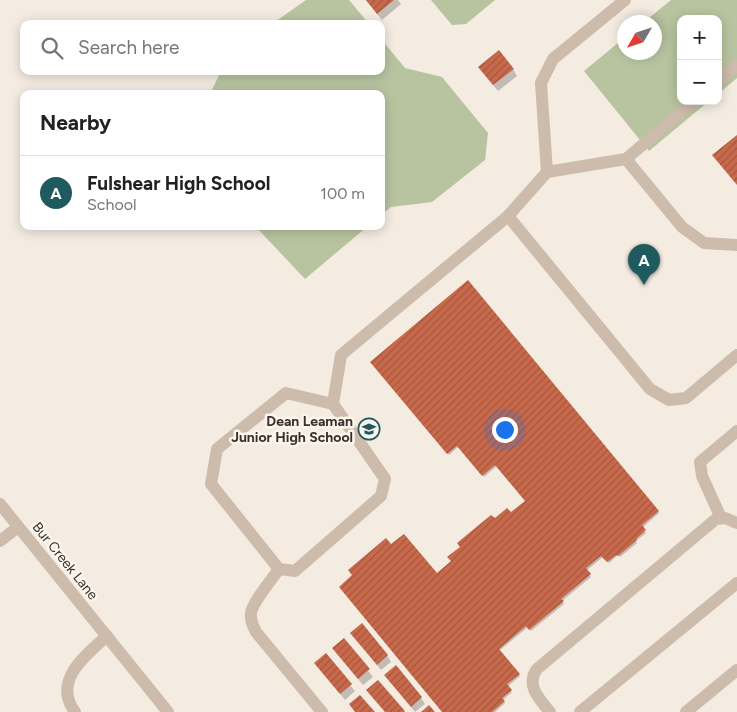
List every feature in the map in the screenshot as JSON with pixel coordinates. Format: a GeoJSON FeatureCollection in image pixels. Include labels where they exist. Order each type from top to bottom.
{"type":"FeatureCollection","features":[{"type":"Feature","properties":{"kind":"street"},"geometry":{"type":"LineString","coordinates":[[547,172],[541,83],[553,59],[625,0]]}},
{"type":"Feature","properties":{"kind":"street"},"geometry":{"type":"LineString","coordinates":[[722,78],[737,65]]}},
{"type":"Feature","properties":{"kind":"street"},"geometry":{"type":"LineString","coordinates":[[333,404],[340,355],[508,216],[547,172],[626,159],[689,105]]}},
{"type":"Feature","properties":{"kind":"street"},"geometry":{"type":"LineString","coordinates":[[626,159],[682,227],[704,243],[737,245]]}},
{"type":"Feature","properties":{"kind":"street"},"geometry":{"type":"LineString","coordinates":[[508,216],[650,389],[669,400],[686,398],[737,355]]}},
{"type":"Feature","properties":{"kind":"street"},"geometry":{"type":"LineString","coordinates":[[286,393],[333,404],[385,479],[381,496],[294,571],[278,569],[211,484],[217,449],[286,393]]}},
{"type":"Feature","properties":{"kind":"street"},"geometry":{"type":"LineString","coordinates":[[721,518],[702,476],[700,462],[737,431]]}},
{"type":"Feature","properties":{"kind":"street","name":"Bur Creek Lane"},"geometry":{"type":"LineString","coordinates":[[0,504],[168,712]]}},
{"type":"Feature","properties":{"kind":"street"},"geometry":{"type":"LineString","coordinates":[[550,712],[532,686],[532,678],[537,669],[713,521],[721,518],[737,523]]}},
{"type":"Feature","properties":{"kind":"street"},"geometry":{"type":"LineString","coordinates":[[0,541],[18,527]]}},
{"type":"Feature","properties":{"kind":"street"},"geometry":{"type":"LineString","coordinates":[[278,569],[252,606],[250,615],[252,624],[256,632],[322,712]]}},
{"type":"Feature","properties":{"kind":"street"},"geometry":{"type":"LineString","coordinates":[[580,712],[737,582]]}},
{"type":"Feature","properties":{"kind":"street"},"geometry":{"type":"LineString","coordinates":[[75,712],[69,699],[68,680],[76,667],[107,636]]}},
{"type":"Feature","properties":{"kind":"street"},"geometry":{"type":"LineString","coordinates":[[686,712],[737,670]]}},
{"type":"Feature","properties":{"kind":"green space"},"geometry":{"type":"Polygon","coordinates":[[[306,0],[349,0],[366,20],[278,20],[306,0]]]}},
{"type":"Feature","properties":{"kind":"green space"},"geometry":{"type":"Polygon","coordinates":[[[431,0],[495,0],[466,24],[452,25],[431,0]]]}},
{"type":"Feature","properties":{"kind":"green space"},"geometry":{"type":"Polygon","coordinates":[[[671,0],[737,0],[737,78],[722,91],[722,15],[677,15],[677,105],[704,105],[649,151],[584,71],[617,44],[617,60],[662,60],[662,15],[653,15],[671,0]]]}},
{"type":"Feature","properties":{"kind":"green space"},"geometry":{"type":"Polygon","coordinates":[[[385,44],[405,68],[442,77],[488,133],[485,160],[432,202],[391,207],[385,212],[385,90],[212,90],[219,75],[385,75],[385,44]]]}},
{"type":"Feature","properties":{"kind":"green space"},"geometry":{"type":"Polygon","coordinates":[[[259,230],[363,230],[305,279],[259,230]]]}},
{"type":"Feature","properties":{"kind":"building"},"geometry":{"type":"Polygon","coordinates":[[[366,0],[394,0],[377,14],[366,0]]]}},
{"type":"Feature","properties":{"kind":"building"},"geometry":{"type":"Polygon","coordinates":[[[499,50],[514,69],[493,85],[478,67],[499,50]]]}},
{"type":"Feature","properties":{"kind":"building"},"geometry":{"type":"Polygon","coordinates":[[[737,135],[737,185],[712,155],[737,135]]]}},
{"type":"Feature","properties":{"kind":"building"},"geometry":{"type":"Polygon","coordinates":[[[468,280],[659,511],[642,525],[646,530],[637,540],[618,556],[616,555],[607,562],[601,556],[586,568],[591,574],[561,599],[564,601],[529,630],[526,626],[499,649],[520,674],[507,684],[512,690],[502,698],[505,701],[492,712],[442,712],[339,587],[352,575],[348,570],[386,538],[391,544],[404,534],[437,573],[451,561],[447,557],[460,547],[457,543],[491,515],[495,518],[507,508],[511,512],[525,501],[495,465],[482,476],[457,446],[447,454],[370,362],[468,280]]]}},
{"type":"Feature","properties":{"kind":"building"},"geometry":{"type":"Polygon","coordinates":[[[362,623],[388,655],[377,665],[350,633],[362,623]]]}},
{"type":"Feature","properties":{"kind":"building"},"geometry":{"type":"Polygon","coordinates":[[[344,638],[370,669],[358,679],[332,648],[344,638]]]}},
{"type":"Feature","properties":{"kind":"building"},"geometry":{"type":"Polygon","coordinates":[[[326,653],[352,684],[340,694],[314,663],[326,653]]]}},
{"type":"Feature","properties":{"kind":"building"},"geometry":{"type":"Polygon","coordinates":[[[396,665],[422,697],[411,707],[384,675],[396,665]]]}},
{"type":"Feature","properties":{"kind":"building"},"geometry":{"type":"Polygon","coordinates":[[[378,680],[404,712],[385,712],[366,690],[378,680]]]}},
{"type":"Feature","properties":{"kind":"building"},"geometry":{"type":"Polygon","coordinates":[[[360,695],[375,712],[355,712],[349,704],[360,695]]]}},
{"type":"Feature","properties":{"kind":"building"},"geometry":{"type":"Polygon","coordinates":[[[429,705],[435,712],[421,712],[429,705]]]}},
{"type":"Feature","properties":{"kind":"place","name":"Fulshear High School"},"geometry":{"type":"Point","coordinates":[644,285]}},
{"type":"Feature","properties":{"kind":"place","name":"Dean Leaman Junior High School"},"geometry":{"type":"Point","coordinates":[369,429]}}]}
